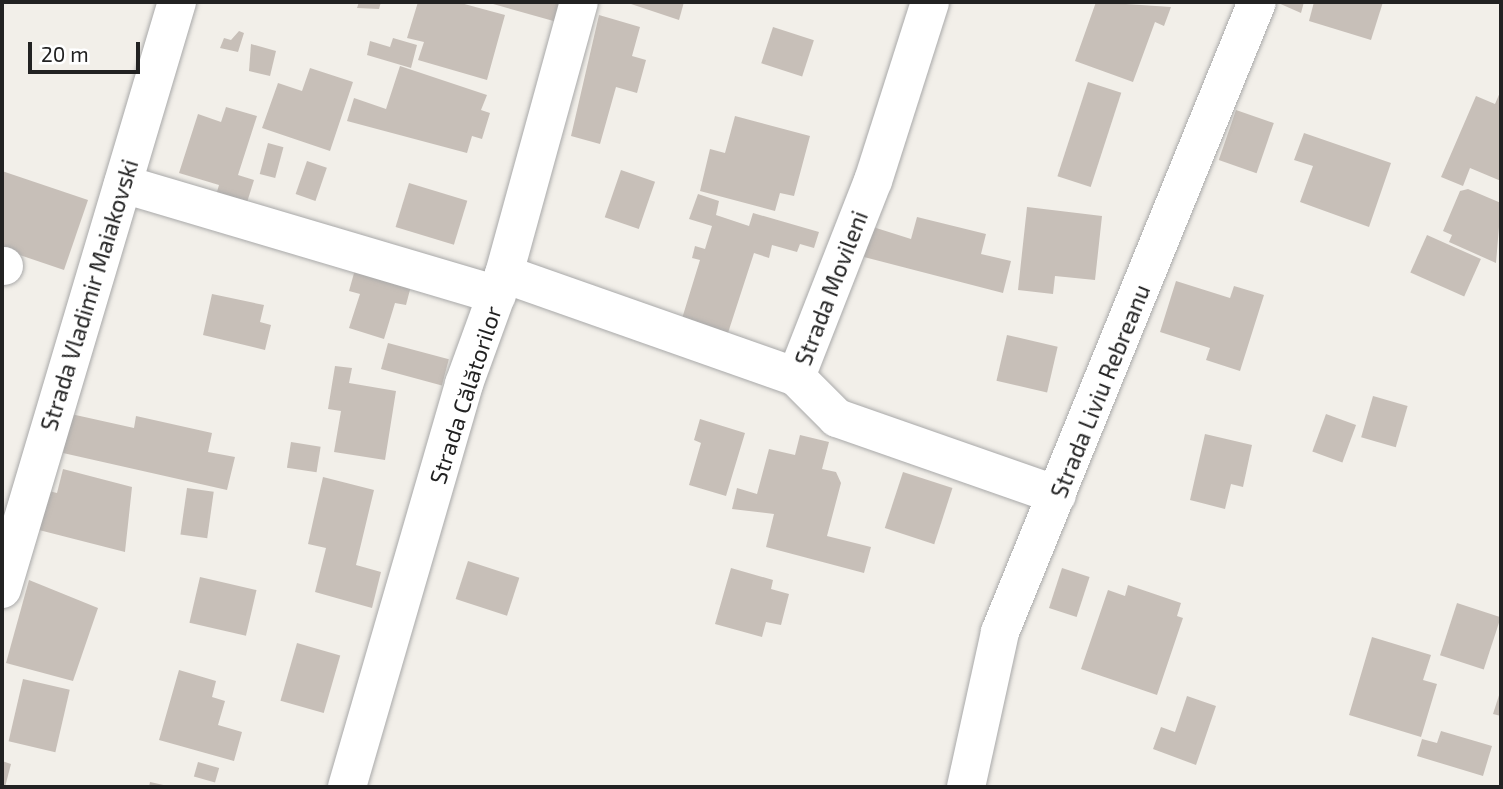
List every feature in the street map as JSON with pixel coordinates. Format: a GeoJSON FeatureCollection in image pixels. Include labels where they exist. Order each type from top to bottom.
{"type":"FeatureCollection","features":[{"type":"Feature","properties":{"kind":"street","name":"Strada Vladimir Maiakovski"},"geometry":{"type":"LineString","coordinates":[[2,589],[177,2]]}},
{"type":"Feature","properties":{"kind":"street","name":"Strada Călătorilor"},"geometry":{"type":"LineString","coordinates":[[347,787],[464,384],[501,284],[579,2]]}},
{"type":"Feature","properties":{"kind":"street","name":"Strada Movileni"},"geometry":{"type":"LineString","coordinates":[[930,2],[873,181],[796,377],[838,418],[1057,495]]}},
{"type":"Feature","properties":{"kind":"street","name":"Strada Liviu Rebreanu"},"geometry":{"type":"LineString","coordinates":[[966,787],[1000,632],[1257,2]]}},
{"type":"Feature","properties":{"kind":"street"},"geometry":{"type":"LineString","coordinates":[[123,184],[501,284],[796,377]]}},
{"type":"Feature","properties":{"kind":"building"},"geometry":{"type":"Polygon","coordinates":[[[359,2],[381,2],[379,9],[357,8],[359,2]]]}},
{"type":"Feature","properties":{"kind":"building"},"geometry":{"type":"Polygon","coordinates":[[[418,2],[457,2],[505,15],[487,80],[418,60],[424,42],[407,38],[418,2]]]}},
{"type":"Feature","properties":{"kind":"building"},"geometry":{"type":"Polygon","coordinates":[[[486,2],[562,2],[557,22],[486,2]]]}},
{"type":"Feature","properties":{"kind":"building"},"geometry":{"type":"Polygon","coordinates":[[[625,2],[684,2],[679,20],[625,2]]]}},
{"type":"Feature","properties":{"kind":"building"},"geometry":{"type":"Polygon","coordinates":[[[1096,2],[1171,7],[1164,26],[1155,22],[1133,82],[1075,61],[1096,2]]]}},
{"type":"Feature","properties":{"kind":"building"},"geometry":{"type":"Polygon","coordinates":[[[1276,2],[1304,2],[1301,13],[1276,2]]]}},
{"type":"Feature","properties":{"kind":"building"},"geometry":{"type":"Polygon","coordinates":[[[1314,2],[1383,2],[1371,40],[1309,21],[1314,2]]]}},
{"type":"Feature","properties":{"kind":"building"},"geometry":{"type":"Polygon","coordinates":[[[599,15],[640,27],[632,56],[646,60],[637,93],[616,87],[600,144],[571,136],[599,15]]]}},
{"type":"Feature","properties":{"kind":"building"},"geometry":{"type":"Polygon","coordinates":[[[773,27],[814,40],[802,76],[761,63],[773,27]]]}},
{"type":"Feature","properties":{"kind":"building"},"geometry":{"type":"Polygon","coordinates":[[[239,31],[244,33],[238,52],[220,48],[224,38],[231,40],[239,31]]]}},
{"type":"Feature","properties":{"kind":"building"},"geometry":{"type":"Polygon","coordinates":[[[393,38],[417,45],[411,68],[367,55],[370,41],[390,47],[393,38]]]}},
{"type":"Feature","properties":{"kind":"building"},"geometry":{"type":"Polygon","coordinates":[[[251,44],[276,51],[270,76],[249,71],[251,44]]]}},
{"type":"Feature","properties":{"kind":"building"},"geometry":{"type":"Polygon","coordinates":[[[400,66],[487,95],[481,110],[490,113],[482,139],[472,136],[467,153],[347,121],[354,98],[386,109],[400,66]]]}},
{"type":"Feature","properties":{"kind":"building"},"geometry":{"type":"Polygon","coordinates":[[[310,68],[353,82],[330,151],[262,128],[278,83],[302,91],[310,68]]]}},
{"type":"Feature","properties":{"kind":"building"},"geometry":{"type":"Polygon","coordinates":[[[1088,82],[1121,93],[1091,187],[1057,176],[1088,82]]]}},
{"type":"Feature","properties":{"kind":"building"},"geometry":{"type":"Polygon","coordinates":[[[1501,90],[1501,181],[1470,168],[1463,186],[1441,177],[1476,96],[1495,104],[1501,90]]]}},
{"type":"Feature","properties":{"kind":"building"},"geometry":{"type":"Polygon","coordinates":[[[226,107],[257,116],[238,175],[254,180],[244,212],[214,202],[219,185],[179,173],[198,114],[221,122],[226,107]]]}},
{"type":"Feature","properties":{"kind":"building"},"geometry":{"type":"Polygon","coordinates":[[[1236,110],[1274,123],[1257,173],[1219,160],[1236,110]]]}},
{"type":"Feature","properties":{"kind":"building"},"geometry":{"type":"Polygon","coordinates":[[[735,116],[810,136],[794,196],[780,193],[775,211],[700,191],[710,149],[725,153],[735,116]]]}},
{"type":"Feature","properties":{"kind":"building"},"geometry":{"type":"Polygon","coordinates":[[[1304,133],[1391,163],[1369,227],[1300,202],[1313,166],[1294,160],[1304,133]]]}},
{"type":"Feature","properties":{"kind":"building"},"geometry":{"type":"Polygon","coordinates":[[[268,143],[283,147],[275,178],[260,174],[268,143]]]}},
{"type":"Feature","properties":{"kind":"building"},"geometry":{"type":"Polygon","coordinates":[[[307,161],[327,168],[315,201],[296,194],[307,161]]]}},
{"type":"Feature","properties":{"kind":"building"},"geometry":{"type":"Polygon","coordinates":[[[621,170],[655,182],[639,229],[605,217],[621,170]]]}},
{"type":"Feature","properties":{"kind":"building"},"geometry":{"type":"Polygon","coordinates":[[[2,171],[88,200],[64,270],[2,249],[2,171]]]}},
{"type":"Feature","properties":{"kind":"building"},"geometry":{"type":"Polygon","coordinates":[[[409,183],[467,201],[454,245],[396,227],[409,183]]]}},
{"type":"Feature","properties":{"kind":"building"},"geometry":{"type":"Polygon","coordinates":[[[1468,189],[1501,203],[1496,263],[1449,242],[1452,235],[1443,231],[1460,191],[1468,189]]]}},
{"type":"Feature","properties":{"kind":"building"},"geometry":{"type":"Polygon","coordinates":[[[698,194],[719,201],[716,215],[749,226],[753,213],[819,232],[814,248],[800,244],[797,252],[772,245],[769,258],[754,253],[726,339],[680,325],[700,260],[692,258],[695,246],[705,249],[712,226],[689,219],[698,194]]]}},
{"type":"Feature","properties":{"kind":"building"},"geometry":{"type":"Polygon","coordinates":[[[1027,207],[1102,216],[1095,280],[1055,276],[1053,294],[1018,290],[1027,207]]]}},
{"type":"Feature","properties":{"kind":"building"},"geometry":{"type":"Polygon","coordinates":[[[917,217],[986,234],[981,254],[1011,261],[1003,293],[864,257],[873,227],[911,239],[917,217]]]}},
{"type":"Feature","properties":{"kind":"building"},"geometry":{"type":"Polygon","coordinates":[[[1427,235],[1481,259],[1464,296],[1410,272],[1427,235]]]}},
{"type":"Feature","properties":{"kind":"building"},"geometry":{"type":"Polygon","coordinates":[[[356,266],[412,282],[406,305],[395,303],[384,339],[349,328],[360,294],[349,291],[356,266]]]}},
{"type":"Feature","properties":{"kind":"building"},"geometry":{"type":"Polygon","coordinates":[[[1176,281],[1230,298],[1234,286],[1264,295],[1240,371],[1206,360],[1210,348],[1160,332],[1176,281]]]}},
{"type":"Feature","properties":{"kind":"building"},"geometry":{"type":"Polygon","coordinates":[[[212,294],[264,305],[260,322],[271,325],[265,350],[203,335],[212,294]]]}},
{"type":"Feature","properties":{"kind":"building"},"geometry":{"type":"Polygon","coordinates":[[[1007,335],[1058,347],[1047,392],[996,381],[1007,335]]]}},
{"type":"Feature","properties":{"kind":"building"},"geometry":{"type":"Polygon","coordinates":[[[388,343],[449,359],[442,385],[381,369],[388,343]]]}},
{"type":"Feature","properties":{"kind":"building"},"geometry":{"type":"Polygon","coordinates":[[[335,366],[352,368],[349,383],[396,391],[385,460],[334,452],[341,411],[328,409],[335,366]]]}},
{"type":"Feature","properties":{"kind":"building"},"geometry":{"type":"Polygon","coordinates":[[[1373,396],[1408,406],[1396,447],[1361,437],[1373,396]]]}},
{"type":"Feature","properties":{"kind":"building"},"geometry":{"type":"Polygon","coordinates":[[[71,414],[134,428],[136,416],[212,433],[208,452],[235,457],[227,490],[63,453],[71,414]]]}},
{"type":"Feature","properties":{"kind":"building"},"geometry":{"type":"Polygon","coordinates":[[[1326,414],[1356,425],[1342,463],[1312,452],[1326,414]]]}},
{"type":"Feature","properties":{"kind":"building"},"geometry":{"type":"Polygon","coordinates":[[[700,419],[745,433],[726,496],[689,485],[701,443],[694,440],[700,419]]]}},
{"type":"Feature","properties":{"kind":"building"},"geometry":{"type":"Polygon","coordinates":[[[1205,434],[1252,445],[1243,487],[1231,484],[1225,509],[1190,500],[1205,434]]]}},
{"type":"Feature","properties":{"kind":"building"},"geometry":{"type":"Polygon","coordinates":[[[800,435],[829,442],[822,469],[836,472],[841,483],[827,536],[871,547],[864,573],[766,547],[774,514],[732,509],[737,488],[757,494],[769,449],[795,455],[800,435]]]}},
{"type":"Feature","properties":{"kind":"building"},"geometry":{"type":"Polygon","coordinates":[[[291,442],[321,447],[317,472],[287,468],[291,442]]]}},
{"type":"Feature","properties":{"kind":"building"},"geometry":{"type":"Polygon","coordinates":[[[63,469],[132,487],[125,552],[39,530],[49,491],[57,493],[63,469]]]}},
{"type":"Feature","properties":{"kind":"building"},"geometry":{"type":"Polygon","coordinates":[[[903,472],[952,488],[934,544],[885,528],[903,472]]]}},
{"type":"Feature","properties":{"kind":"building"},"geometry":{"type":"Polygon","coordinates":[[[323,477],[374,490],[356,565],[381,572],[372,608],[315,592],[326,548],[308,544],[323,477]]]}},
{"type":"Feature","properties":{"kind":"building"},"geometry":{"type":"Polygon","coordinates":[[[187,488],[214,492],[207,538],[180,535],[187,488]]]}},
{"type":"Feature","properties":{"kind":"building"},"geometry":{"type":"Polygon","coordinates":[[[468,561],[519,578],[507,616],[456,599],[468,561]]]}},
{"type":"Feature","properties":{"kind":"building"},"geometry":{"type":"Polygon","coordinates":[[[731,568],[773,580],[771,589],[789,594],[781,625],[766,622],[762,637],[715,624],[731,568]]]}},
{"type":"Feature","properties":{"kind":"building"},"geometry":{"type":"Polygon","coordinates":[[[1062,568],[1090,577],[1077,617],[1049,608],[1062,568]]]}},
{"type":"Feature","properties":{"kind":"building"},"geometry":{"type":"Polygon","coordinates":[[[200,577],[257,590],[246,636],[189,623],[200,577]]]}},
{"type":"Feature","properties":{"kind":"building"},"geometry":{"type":"Polygon","coordinates":[[[29,580],[98,608],[73,681],[6,663],[29,580]]]}},
{"type":"Feature","properties":{"kind":"building"},"geometry":{"type":"Polygon","coordinates":[[[1128,585],[1181,603],[1177,616],[1183,618],[1157,695],[1081,669],[1108,590],[1125,596],[1128,585]]]}},
{"type":"Feature","properties":{"kind":"building"},"geometry":{"type":"Polygon","coordinates":[[[1457,603],[1501,617],[1484,670],[1440,655],[1457,603]]]}},
{"type":"Feature","properties":{"kind":"building"},"geometry":{"type":"Polygon","coordinates":[[[1372,637],[1431,655],[1423,680],[1437,684],[1421,737],[1349,715],[1372,637]]]}},
{"type":"Feature","properties":{"kind":"building"},"geometry":{"type":"Polygon","coordinates":[[[297,643],[340,655],[324,713],[280,701],[297,643]]]}},
{"type":"Feature","properties":{"kind":"building"},"geometry":{"type":"Polygon","coordinates":[[[179,670],[216,681],[212,697],[225,701],[218,725],[242,732],[234,761],[159,740],[179,670]]]}},
{"type":"Feature","properties":{"kind":"building"},"geometry":{"type":"Polygon","coordinates":[[[23,679],[70,690],[55,752],[9,741],[23,679]]]}},
{"type":"Feature","properties":{"kind":"building"},"geometry":{"type":"Polygon","coordinates":[[[1501,689],[1501,716],[1493,714],[1501,689]]]}},
{"type":"Feature","properties":{"kind":"building"},"geometry":{"type":"Polygon","coordinates":[[[1187,696],[1216,706],[1196,765],[1153,749],[1161,727],[1175,732],[1187,696]]]}},
{"type":"Feature","properties":{"kind":"building"},"geometry":{"type":"Polygon","coordinates":[[[1441,731],[1492,746],[1483,776],[1417,756],[1422,739],[1437,743],[1441,731]]]}},
{"type":"Feature","properties":{"kind":"building"},"geometry":{"type":"Polygon","coordinates":[[[2,761],[11,764],[5,787],[2,787],[2,761]]]}},
{"type":"Feature","properties":{"kind":"building"},"geometry":{"type":"Polygon","coordinates":[[[198,762],[219,768],[215,782],[194,776],[198,762]]]}},
{"type":"Feature","properties":{"kind":"building"},"geometry":{"type":"Polygon","coordinates":[[[150,782],[168,786],[168,787],[149,787],[150,782]]]}}]}
